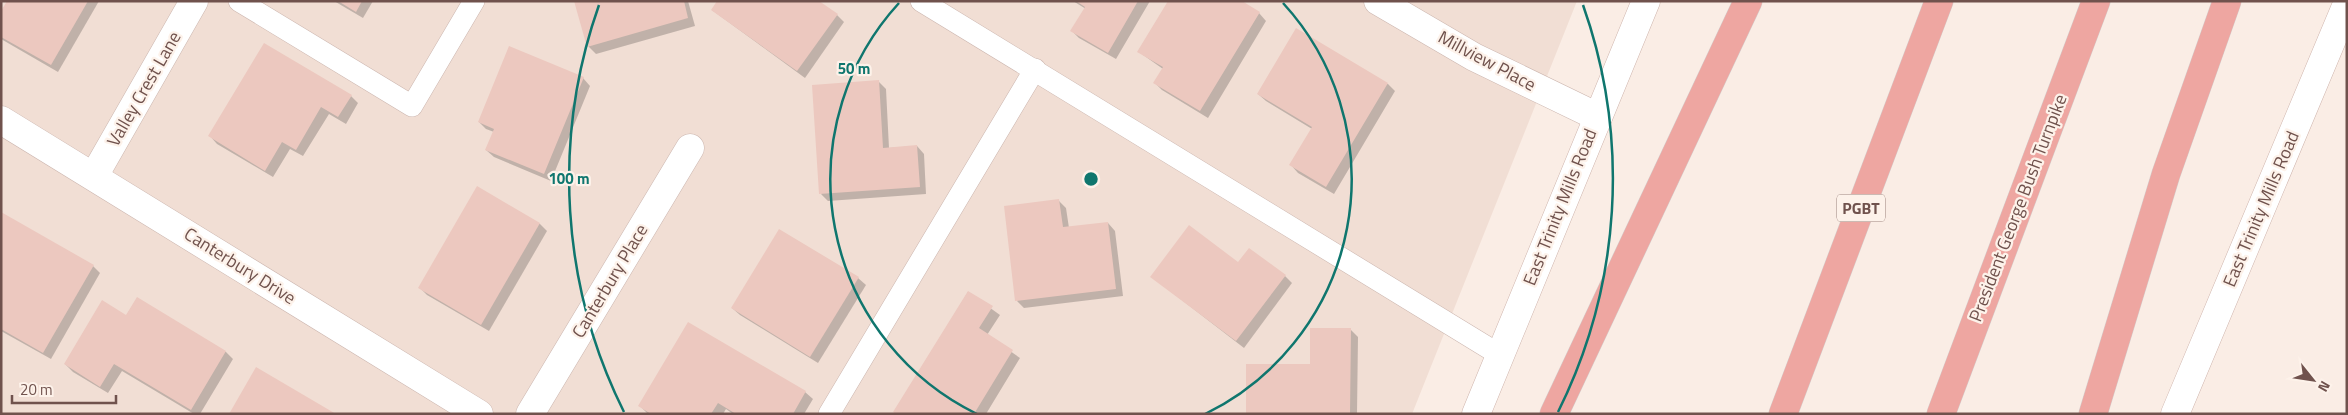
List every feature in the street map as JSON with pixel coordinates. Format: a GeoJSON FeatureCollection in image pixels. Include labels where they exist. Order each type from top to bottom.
{"type":"FeatureCollection","features":[{"type":"Feature","properties":{"kind":"highway"},"geometry":{"type":"LineString","coordinates":[[1554,414],[1748,1]]}},
{"type":"Feature","properties":{"kind":"highway","name":"PGBT"},"geometry":{"type":"LineString","coordinates":[[1783,414],[1939,1]]}},
{"type":"Feature","properties":{"kind":"highway","name":"President George Bush Turnpike"},"geometry":{"type":"LineString","coordinates":[[1940,414],[2096,1]]}},
{"type":"Feature","properties":{"kind":"highway"},"geometry":{"type":"LineString","coordinates":[[2093,414],[2166,174],[2227,1]]}},
{"type":"Feature","properties":{"kind":"street","name":"Valley Crest Lane"},"geometry":{"type":"LineString","coordinates":[[94,176],[194,1]]}},
{"type":"Feature","properties":{"kind":"street","name":"Millview Place"},"geometry":{"type":"LineString","coordinates":[[1378,1],[1474,57],[1598,117]]}},
{"type":"Feature","properties":{"kind":"street","name":"East Trinity Mills Road"},"geometry":{"type":"LineString","coordinates":[[1476,414],[1646,1]]}},
{"type":"Feature","properties":{"kind":"street","name":"East Trinity Mills Road"},"geometry":{"type":"LineString","coordinates":[[2175,414],[2347,4]]}},
{"type":"Feature","properties":{"kind":"street","name":"Canterbury Drive"},"geometry":{"type":"LineString","coordinates":[[1,120],[479,414]]}},
{"type":"Feature","properties":{"kind":"street","name":"Canterbury Place"},"geometry":{"type":"LineString","coordinates":[[530,414],[690,148]]}},
{"type":"Feature","properties":{"kind":"lane"},"geometry":{"type":"LineString","coordinates":[[240,1],[412,106],[474,1]]}},
{"type":"Feature","properties":{"kind":"lane"},"geometry":{"type":"LineString","coordinates":[[922,1],[1500,355]]}},
{"type":"Feature","properties":{"kind":"lane"},"geometry":{"type":"LineString","coordinates":[[829,414],[1035,69]]}},
{"type":"Feature","properties":{"kind":"shaded area"},"geometry":{"type":"Polygon","coordinates":[[[1,1],[1577,1],[1412,414],[1,414],[1,1]]]}},
{"type":"Feature","properties":{"kind":"building"},"geometry":{"type":"Polygon","coordinates":[[[7,1],[88,1],[51,65],[1,37],[1,11],[7,1]]]}},
{"type":"Feature","properties":{"kind":"building"},"geometry":{"type":"Polygon","coordinates":[[[338,1],[362,1],[356,12],[338,1]]]}},
{"type":"Feature","properties":{"kind":"building"},"geometry":{"type":"Polygon","coordinates":[[[574,1],[684,1],[688,18],[587,47],[574,1]]]}},
{"type":"Feature","properties":{"kind":"building"},"geometry":{"type":"Polygon","coordinates":[[[717,1],[819,1],[838,14],[797,71],[711,10],[717,1]]]}},
{"type":"Feature","properties":{"kind":"building"},"geometry":{"type":"Polygon","coordinates":[[[1076,1],[1138,1],[1108,53],[1070,31],[1085,7],[1076,1]]]}},
{"type":"Feature","properties":{"kind":"building"},"geometry":{"type":"Polygon","coordinates":[[[1168,1],[1242,1],[1260,12],[1200,111],[1153,83],[1163,67],[1137,52],[1168,1]]]}},
{"type":"Feature","properties":{"kind":"building"},"geometry":{"type":"Polygon","coordinates":[[[1296,28],[1388,83],[1326,187],[1289,165],[1312,127],[1257,94],[1296,28]]]}},
{"type":"Feature","properties":{"kind":"building"},"geometry":{"type":"Polygon","coordinates":[[[264,43],[352,95],[338,117],[321,107],[296,150],[282,142],[265,171],[208,136],[264,43]]]}},
{"type":"Feature","properties":{"kind":"building"},"geometry":{"type":"Polygon","coordinates":[[[509,46],[584,77],[544,174],[485,150],[494,129],[478,122],[509,46]]]}},
{"type":"Feature","properties":{"kind":"building"},"geometry":{"type":"Polygon","coordinates":[[[879,80],[883,148],[917,145],[920,187],[819,194],[812,85],[879,80]]]}},
{"type":"Feature","properties":{"kind":"building"},"geometry":{"type":"Polygon","coordinates":[[[477,186],[540,223],[481,325],[418,288],[477,186]]]}},
{"type":"Feature","properties":{"kind":"building"},"geometry":{"type":"Polygon","coordinates":[[[1059,199],[1063,227],[1108,222],[1116,289],[1015,301],[1004,206],[1059,199]]]}},
{"type":"Feature","properties":{"kind":"building"},"geometry":{"type":"Polygon","coordinates":[[[1,212],[94,265],[43,353],[1,329],[1,212]]]}},
{"type":"Feature","properties":{"kind":"building"},"geometry":{"type":"Polygon","coordinates":[[[1189,225],[1238,262],[1249,248],[1286,275],[1236,341],[1150,277],[1189,225]]]}},
{"type":"Feature","properties":{"kind":"building"},"geometry":{"type":"Polygon","coordinates":[[[779,229],[859,277],[810,357],[731,308],[779,229]]]}},
{"type":"Feature","properties":{"kind":"building"},"geometry":{"type":"Polygon","coordinates":[[[968,291],[993,306],[979,328],[1013,350],[974,414],[896,414],[893,412],[968,291]]]}},
{"type":"Feature","properties":{"kind":"building"},"geometry":{"type":"Polygon","coordinates":[[[137,297],[226,351],[191,410],[114,364],[100,387],[64,364],[102,300],[126,315],[137,297]]]}},
{"type":"Feature","properties":{"kind":"building"},"geometry":{"type":"Polygon","coordinates":[[[688,322],[806,391],[793,414],[736,414],[718,403],[711,414],[651,414],[638,406],[688,322]]]}},
{"type":"Feature","properties":{"kind":"building"},"geometry":{"type":"Polygon","coordinates":[[[1310,328],[1351,328],[1350,414],[1246,414],[1246,364],[1310,364],[1310,328]]]}},
{"type":"Feature","properties":{"kind":"building"},"geometry":{"type":"Polygon","coordinates":[[[256,367],[336,414],[229,414],[256,367]]]}}]}
